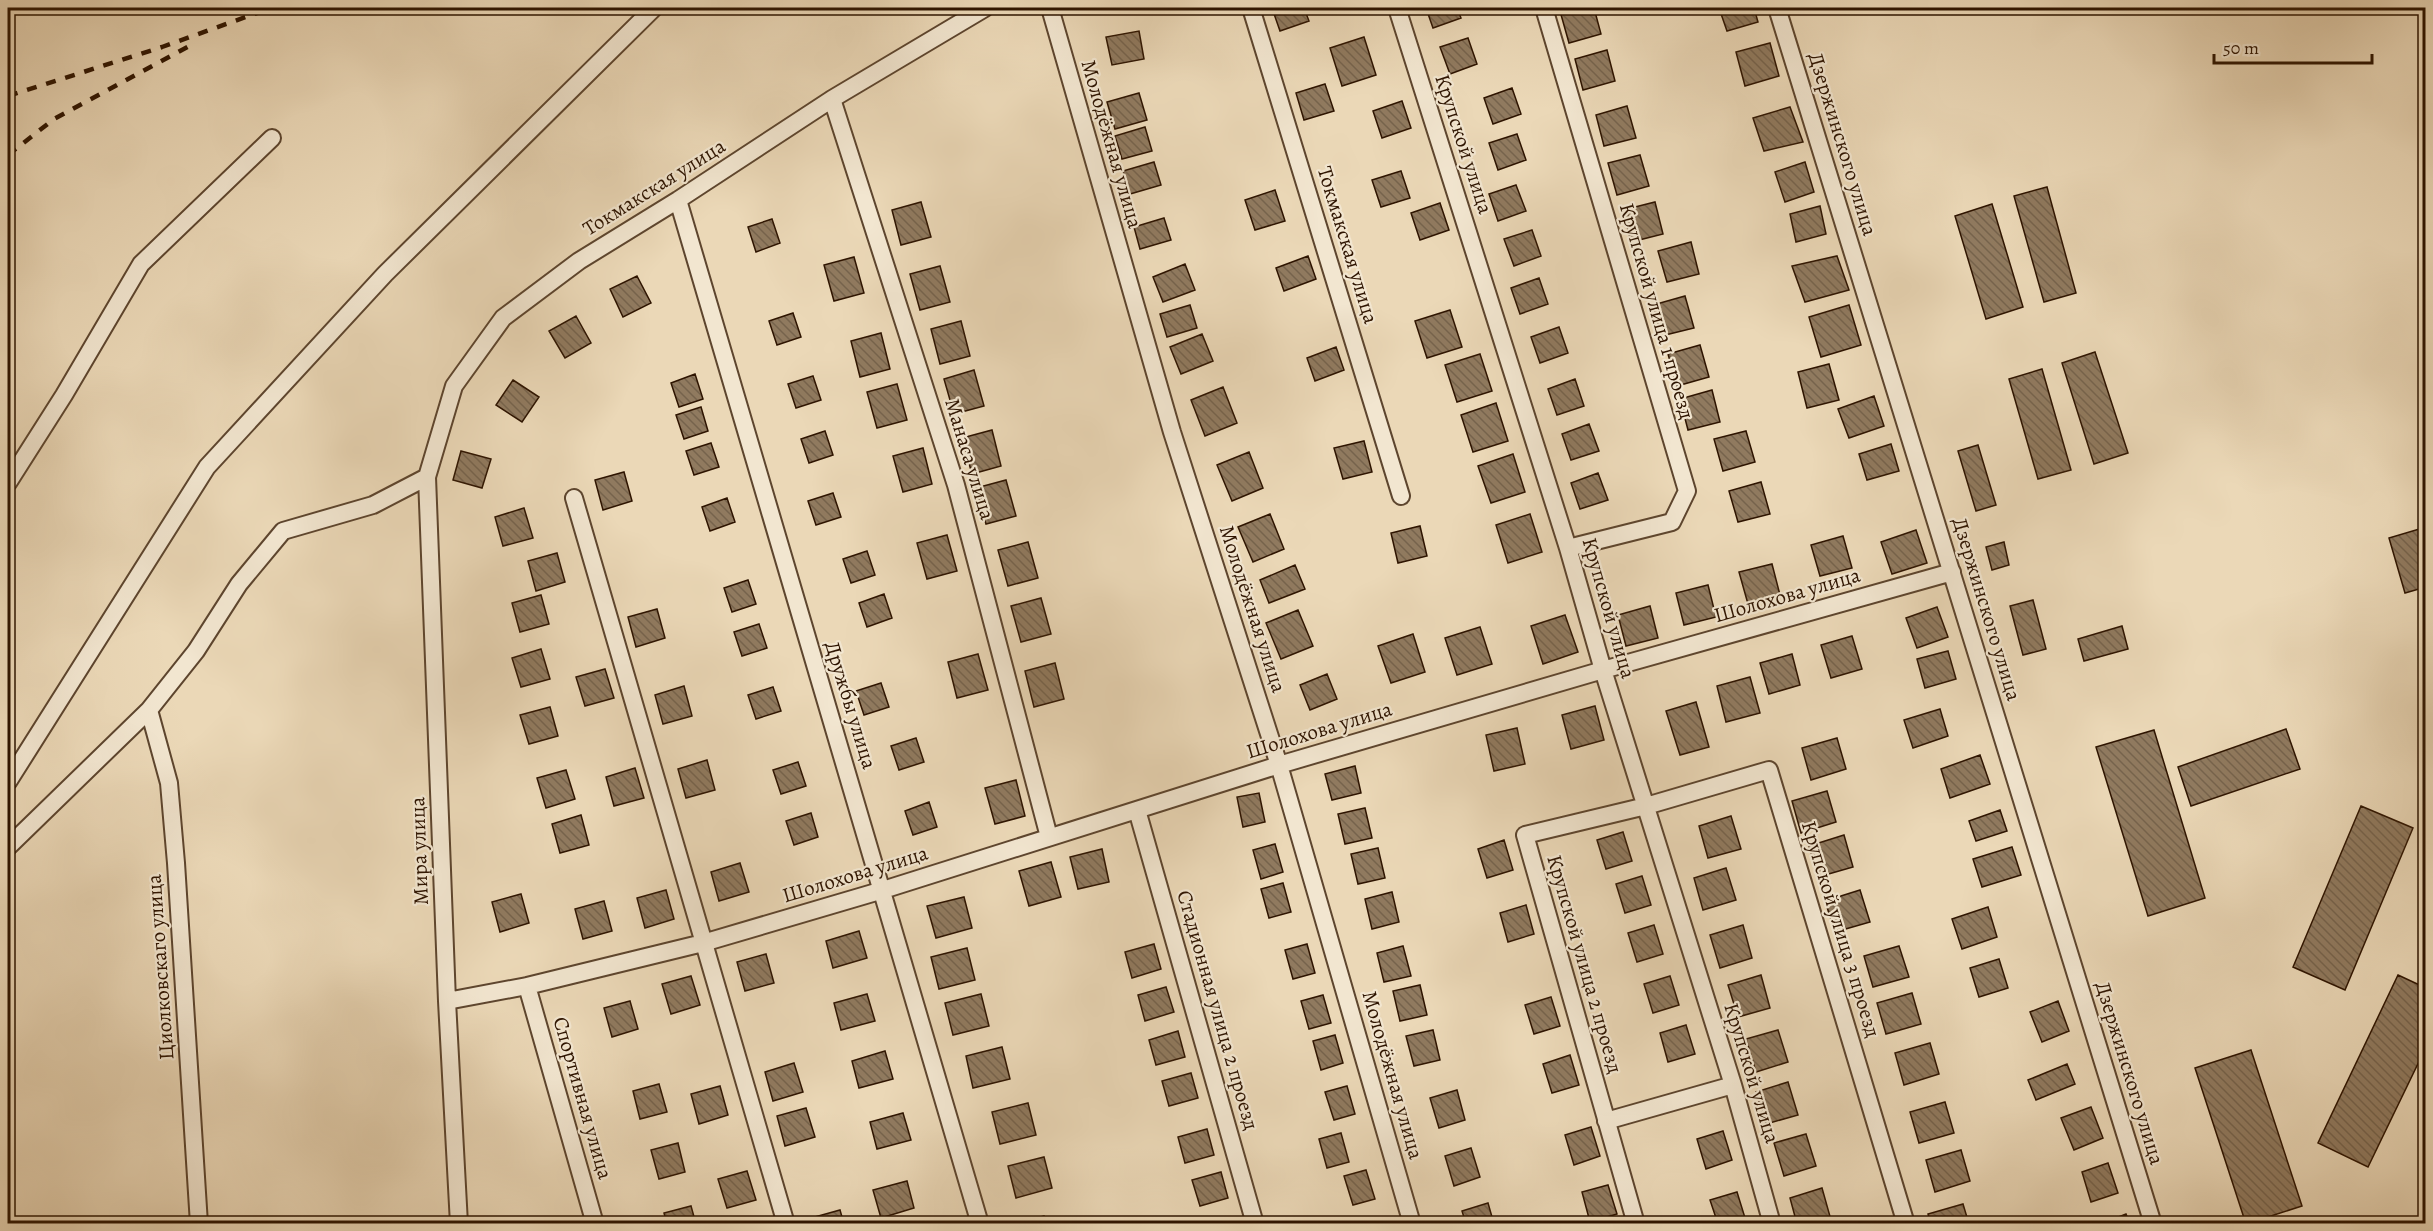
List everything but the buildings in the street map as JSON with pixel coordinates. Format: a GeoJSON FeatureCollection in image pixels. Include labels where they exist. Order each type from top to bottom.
{"type":"FeatureCollection","features":[{"type":"Feature","properties":{"kind":"street"},"geometry":{"type":"LineString","coordinates":[[8,782],[207,467],[385,274],[654,8]]}},
{"type":"Feature","properties":{"kind":"street","name":"Токмакская улица"},"geometry":{"type":"LineString","coordinates":[[427,477],[454,386],[503,318],[579,261],[678,200],[832,99],[986,8]]}},
{"type":"Feature","properties":{"kind":"street","name":"Молодёжная улица"},"geometry":{"type":"LineString","coordinates":[[1050,8],[1172,432],[1279,765],[1412,1224]]}},
{"type":"Feature","properties":{"kind":"street","name":"Токмакская улица"},"geometry":{"type":"LineString","coordinates":[[1251,8],[1401,496]]}},
{"type":"Feature","properties":{"kind":"street","name":"Крупской улица"},"geometry":{"type":"LineString","coordinates":[[1397,8],[1568,548],[1603,670],[1733,1085],[1772,1224]]}},
{"type":"Feature","properties":{"kind":"street","name":"Крупской улица 1 проезд"},"geometry":{"type":"LineString","coordinates":[[1544,8],[1687,491],[1672,522],[1568,548]]}},
{"type":"Feature","properties":{"kind":"street","name":"Дзержинского улица"},"geometry":{"type":"LineString","coordinates":[[1778,8],[2153,1224]]}},
{"type":"Feature","properties":{"kind":"street","name":"Манаса улица"},"geometry":{"type":"LineString","coordinates":[[832,99],[956,485],[1049,837]]}},
{"type":"Feature","properties":{"kind":"street"},"geometry":{"type":"LineString","coordinates":[[8,483],[64,395],[141,264],[272,138]]}},
{"type":"Feature","properties":{"kind":"street","name":"Дружбы улица"},"geometry":{"type":"LineString","coordinates":[[678,200],[980,1224]]}},
{"type":"Feature","properties":{"kind":"street"},"geometry":{"type":"LineString","coordinates":[[8,847],[149,710],[196,651],[239,584],[283,531],[373,505],[427,477]]}},
{"type":"Feature","properties":{"kind":"street","name":"Мира улица"},"geometry":{"type":"LineString","coordinates":[[427,477],[447,1001],[459,1224]]}},
{"type":"Feature","properties":{"kind":"street"},"geometry":{"type":"LineString","coordinates":[[574,498],[786,1224]]}},
{"type":"Feature","properties":{"kind":"street","name":"Шолохова улица"},"geometry":{"type":"LineString","coordinates":[[447,1001],[527,986],[703,943],[883,890],[1279,765],[1603,670],[1952,572]]}},
{"type":"Feature","properties":{"kind":"street","name":"Циолковскаго улица"},"geometry":{"type":"LineString","coordinates":[[149,710],[169,783],[199,1224]]}},
{"type":"Feature","properties":{"kind":"street","name":"Крупской улица 3 проезд"},"geometry":{"type":"LineString","coordinates":[[1646,806],[1769,770],[1906,1224]]}},
{"type":"Feature","properties":{"kind":"street","name":"Крупской улица 2 проезд"},"geometry":{"type":"LineString","coordinates":[[1636,1224],[1525,835],[1646,806]]}},
{"type":"Feature","properties":{"kind":"street","name":"Стадионная улица 2 проезд"},"geometry":{"type":"LineString","coordinates":[[1137,810],[1255,1224]]}},
{"type":"Feature","properties":{"kind":"street","name":"Спортивная улица"},"geometry":{"type":"LineString","coordinates":[[527,986],[595,1224]]}},
{"type":"Feature","properties":{"kind":"street"},"geometry":{"type":"LineString","coordinates":[[1606,1121],[1733,1085]]}},
{"type":"Feature","properties":{"kind":"lane"},"geometry":{"type":"LineString","coordinates":[[2412,1224],[2426,1222]]}},
{"type":"Feature","properties":{"kind":"railway"},"geometry":{"type":"LineString","coordinates":[[8,96],[162,47],[271,8]]}},
{"type":"Feature","properties":{"kind":"railway"},"geometry":{"type":"LineString","coordinates":[[8,155],[54,119],[195,43]]}}]}
